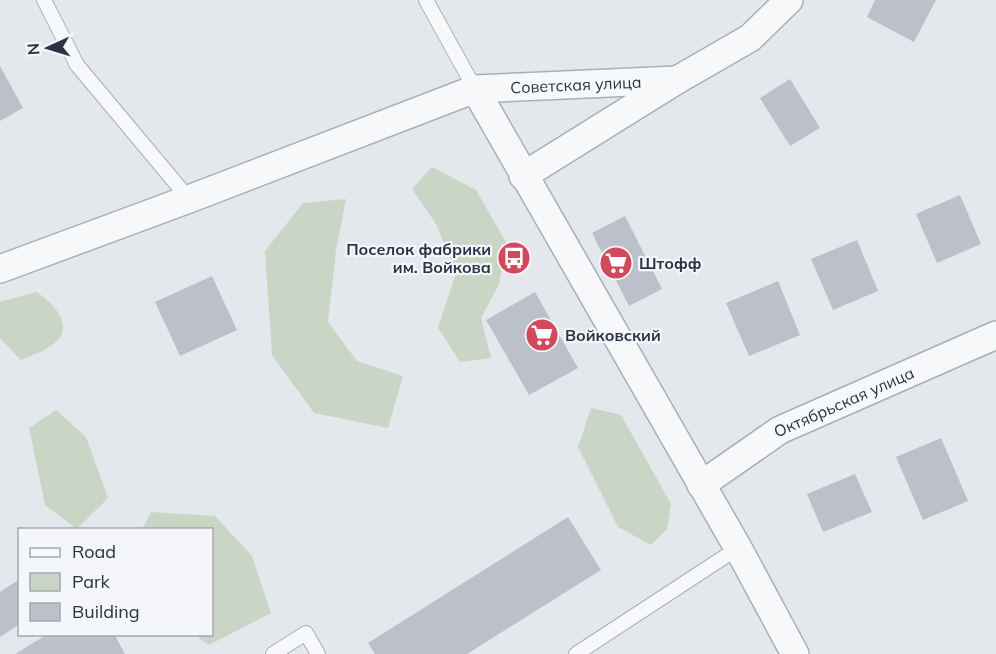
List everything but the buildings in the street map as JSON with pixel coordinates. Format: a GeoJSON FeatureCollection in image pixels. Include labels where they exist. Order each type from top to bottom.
{"type":"FeatureCollection","features":[{"type":"Feature","properties":{"kind":"street","name":"Советская улица"},"geometry":{"type":"LineString","coordinates":[[523,176],[750,38],[789,0]]}},
{"type":"Feature","properties":{"kind":"street","name":"Советская улица"},"geometry":{"type":"LineString","coordinates":[[0,269],[475,89],[678,80]]}},
{"type":"Feature","properties":{"kind":"street"},"geometry":{"type":"LineString","coordinates":[[475,89],[738,548],[795,654]]}},
{"type":"Feature","properties":{"kind":"street","name":"Октябрьская улица"},"geometry":{"type":"LineString","coordinates":[[701,484],[780,430],[996,335]]}},
{"type":"Feature","properties":{"kind":"lane"},"geometry":{"type":"LineString","coordinates":[[44,0],[77,65],[189,199]]}},
{"type":"Feature","properties":{"kind":"lane"},"geometry":{"type":"LineString","coordinates":[[426,0],[475,89]]}},
{"type":"Feature","properties":{"kind":"lane"},"geometry":{"type":"LineString","coordinates":[[576,654],[738,548]]}},
{"type":"Feature","properties":{"kind":"lane"},"geometry":{"type":"LineString","coordinates":[[273,654],[306,633],[318,654]]}},
{"type":"Feature","properties":{"kind":"green space"},"geometry":{"type":"Polygon","coordinates":[[[432,167],[476,190],[507,244],[499,284],[481,318],[491,358],[460,362],[438,328],[456,273],[436,224],[412,189],[432,167]]]}},
{"type":"Feature","properties":{"kind":"green space"},"geometry":{"type":"Polygon","coordinates":[[[346,199],[336,250],[328,322],[357,361],[403,376],[388,428],[314,413],[272,355],[265,251],[303,203],[346,199]]]}},
{"type":"Feature","properties":{"kind":"green space"},"geometry":{"type":"Polygon","coordinates":[[[36,292],[54,307],[62,321],[63,328],[61,335],[53,345],[21,360],[0,338],[0,302],[36,292]]]}},
{"type":"Feature","properties":{"kind":"green space"},"geometry":{"type":"Polygon","coordinates":[[[591,408],[621,415],[671,504],[667,529],[651,545],[618,527],[578,447],[591,408]]]}},
{"type":"Feature","properties":{"kind":"green space"},"geometry":{"type":"Polygon","coordinates":[[[56,410],[86,437],[108,498],[78,528],[45,505],[29,428],[56,410]]]}},
{"type":"Feature","properties":{"kind":"green space"},"geometry":{"type":"Polygon","coordinates":[[[151,512],[215,516],[252,556],[271,613],[209,645],[196,636],[213,636],[213,528],[143,528],[151,512]]]}},
{"type":"Feature","properties":{"kind":"place","name":"Поселок фабрики им. Войкова"},"geometry":{"type":"Point","coordinates":[514,258]}},
{"type":"Feature","properties":{"kind":"place","name":"Штофф"},"geometry":{"type":"Point","coordinates":[616,263]}},
{"type":"Feature","properties":{"kind":"place","name":"Войковский"},"geometry":{"type":"Point","coordinates":[542,335]}}]}
